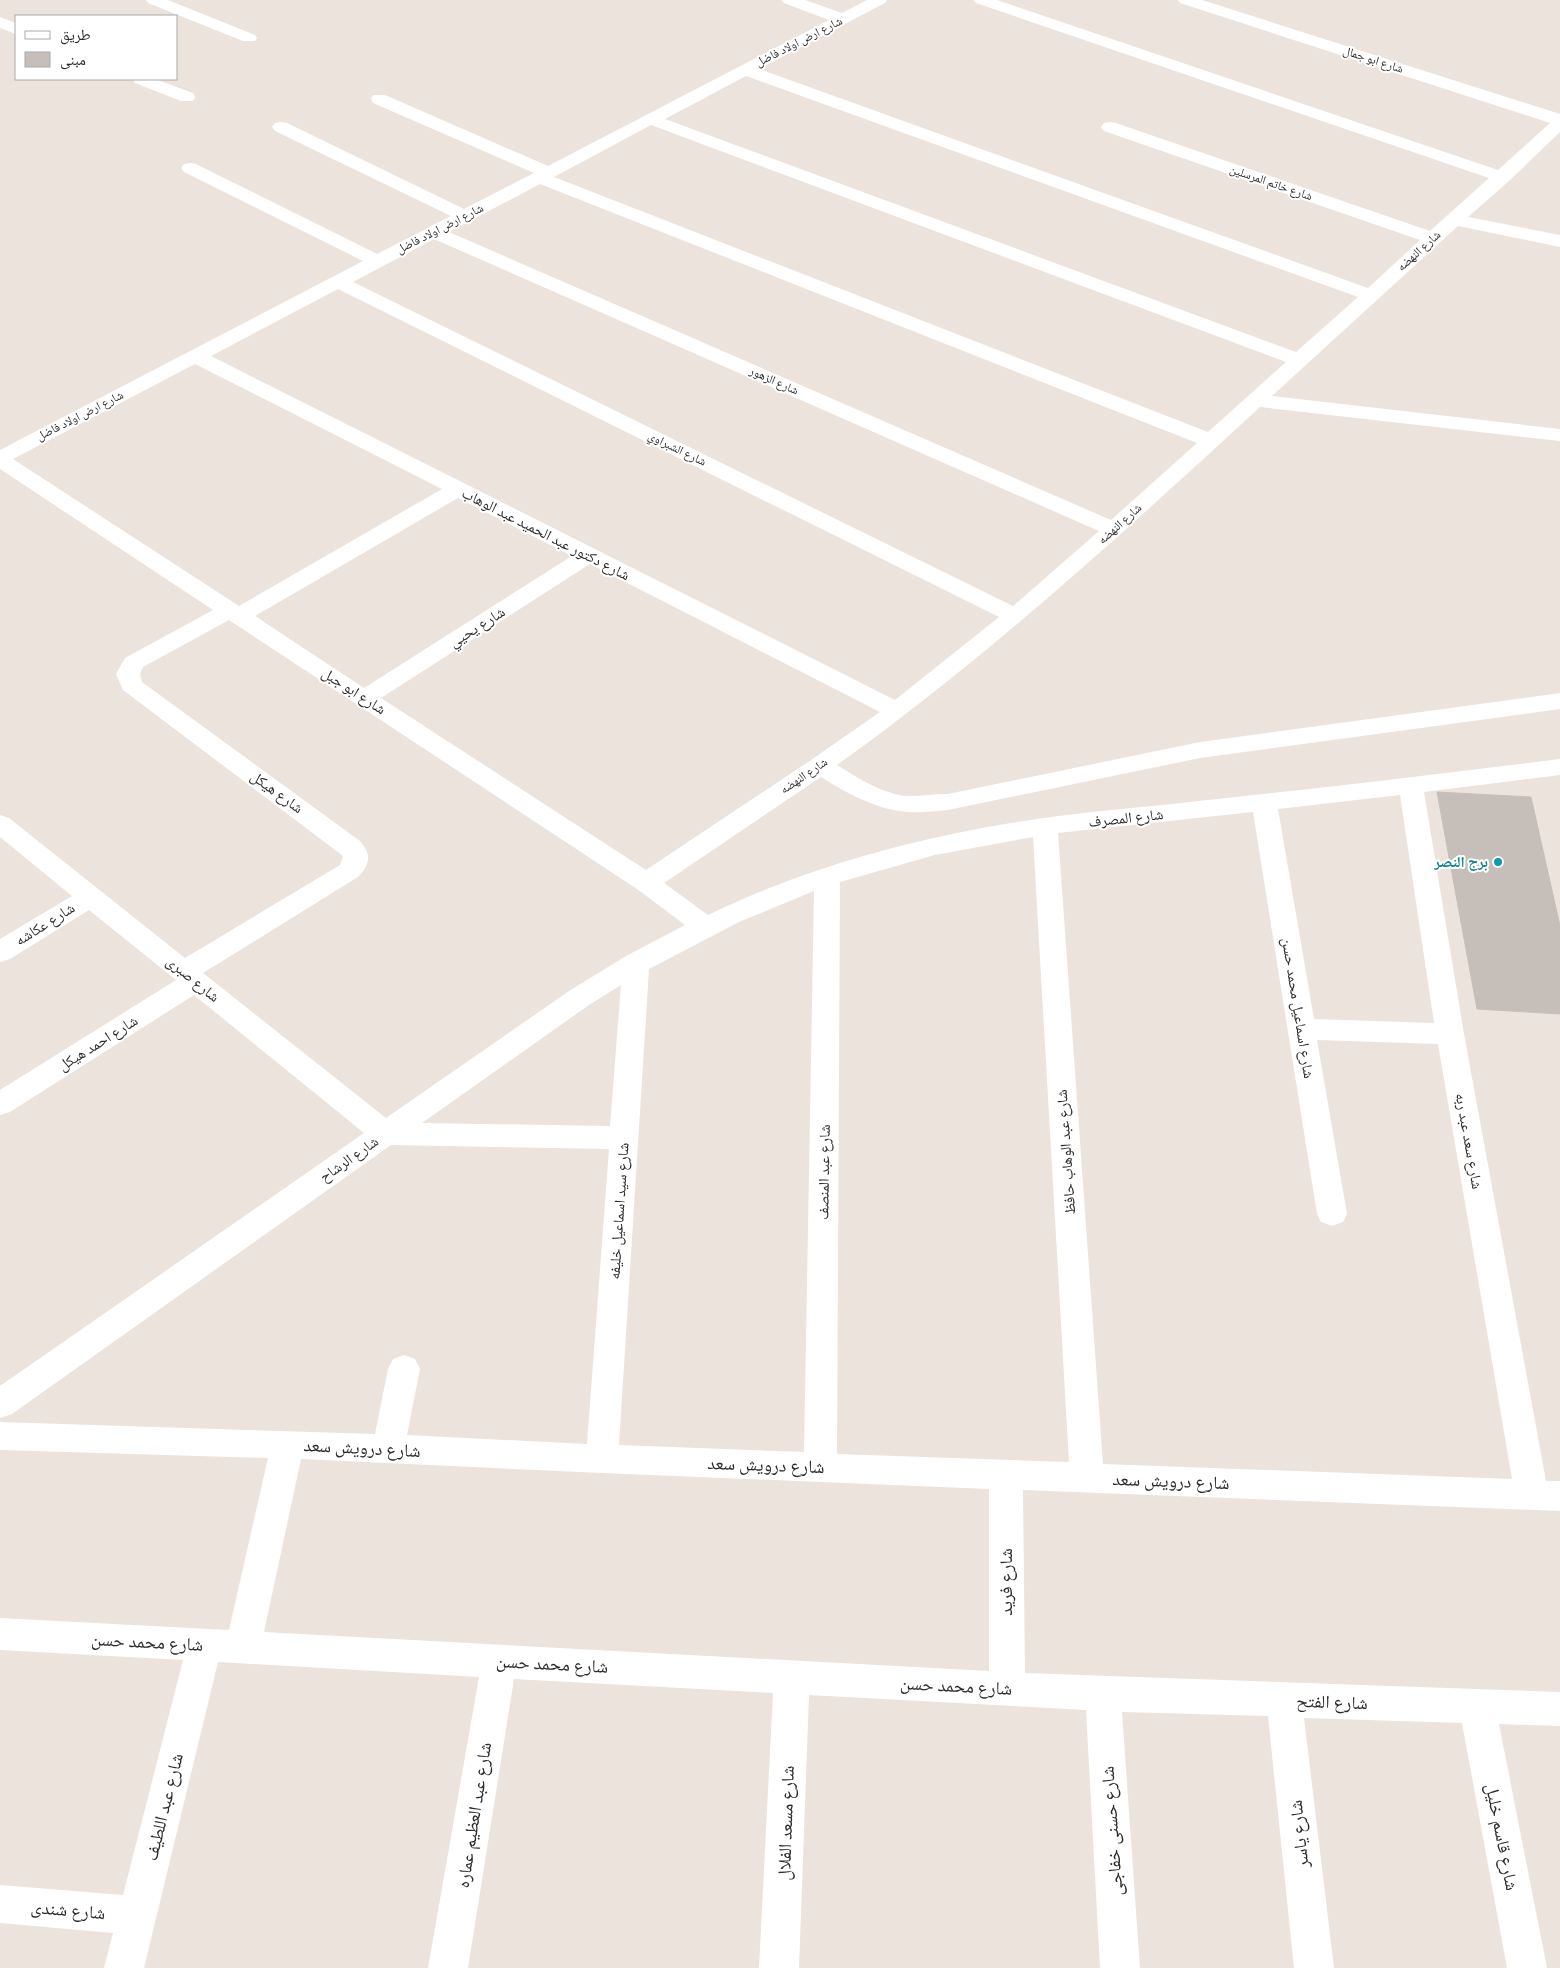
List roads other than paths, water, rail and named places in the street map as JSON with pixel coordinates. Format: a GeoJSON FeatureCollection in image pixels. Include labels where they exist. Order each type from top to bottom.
{"type":"FeatureCollection","features":[{"type":"Feature","properties":{"kind":"street"},"geometry":{"type":"LineString","coordinates":[[154,0],[248,38]]}},
{"type":"Feature","properties":{"kind":"street"},"geometry":{"type":"LineString","coordinates":[[790,0],[843,19]]}},
{"type":"Feature","properties":{"kind":"street","name":"شارع ارض اولاد فاضل"},"geometry":{"type":"LineString","coordinates":[[2,463],[196,356],[879,0]]}},
{"type":"Feature","properties":{"kind":"street"},"geometry":{"type":"LineString","coordinates":[[982,0],[1503,177]]}},
{"type":"Feature","properties":{"kind":"street","name":"شارع ابو جمال"},"geometry":{"type":"LineString","coordinates":[[1186,0],[1560,122]]}},
{"type":"Feature","properties":{"kind":"street"},"geometry":{"type":"LineString","coordinates":[[0,22],[15,29]]}},
{"type":"Feature","properties":{"kind":"street"},"geometry":{"type":"LineString","coordinates":[[745,70],[1370,295]]}},
{"type":"Feature","properties":{"kind":"street"},"geometry":{"type":"LineString","coordinates":[[144,80],[187,97]]}},
{"type":"Feature","properties":{"kind":"street"},"geometry":{"type":"LineString","coordinates":[[379,100],[544,175],[1211,441]]}},
{"type":"Feature","properties":{"kind":"street"},"geometry":{"type":"LineString","coordinates":[[650,119],[1299,360]]}},
{"type":"Feature","properties":{"kind":"street","name":"شارع النهضه"},"geometry":{"type":"LineString","coordinates":[[646,883],[820,766],[897,711],[1015,616],[1114,529],[1453,219],[1503,177],[1560,122]]}},
{"type":"Feature","properties":{"kind":"street","name":"شارع خاتم المرسلين"},"geometry":{"type":"LineString","coordinates":[[1110,127],[1432,238]]}},
{"type":"Feature","properties":{"kind":"street"},"geometry":{"type":"LineString","coordinates":[[281,128],[465,216]]}},
{"type":"Feature","properties":{"kind":"street"},"geometry":{"type":"LineString","coordinates":[[190,168],[376,261]]}},
{"type":"Feature","properties":{"kind":"street"},"geometry":{"type":"LineString","coordinates":[[1453,219],[1560,241]]}},
{"type":"Feature","properties":{"kind":"street","name":"شارع الزهور"},"geometry":{"type":"LineString","coordinates":[[434,232],[1114,529]]}},
{"type":"Feature","properties":{"kind":"street","name":"شارع الشبراوي"},"geometry":{"type":"LineString","coordinates":[[338,282],[1015,616]]}},
{"type":"Feature","properties":{"kind":"street","name":"شارع دكتور عبد الحميد عبد الوهاب"},"geometry":{"type":"LineString","coordinates":[[196,356],[897,711]]}},
{"type":"Feature","properties":{"kind":"street"},"geometry":{"type":"LineString","coordinates":[[1256,400],[1560,435]]}},
{"type":"Feature","properties":{"kind":"street","name":"شارع ابو جبل"},"geometry":{"type":"LineString","coordinates":[[2,463],[646,883],[705,926]]}},
{"type":"Feature","properties":{"kind":"street"},"geometry":{"type":"LineString","coordinates":[[234,613],[458,489]]}},
{"type":"Feature","properties":{"kind":"street","name":"شارع يحيي"},"geometry":{"type":"LineString","coordinates":[[365,698],[589,556]]}},
{"type":"Feature","properties":{"kind":"street","name":"شارع هيكل"},"geometry":{"type":"LineString","coordinates":[[190,976],[349,871],[355,865],[357,858],[356,852],[351,847],[131,684],[128,674],[133,663],[234,613]]}},
{"type":"Feature","properties":{"kind":"street"},"geometry":{"type":"LineString","coordinates":[[820,766],[850,784],[880,797],[907,804],[948,802],[1200,750],[1560,701]]}},
{"type":"Feature","properties":{"kind":"street","name":"شارع المصرف"},"geometry":{"type":"LineString","coordinates":[[705,926],[766,899],[827,876],[934,847],[1044,826],[1411,787],[1560,767]]}},
{"type":"Feature","properties":{"kind":"street","name":"شارع سعد عبد ربه"},"geometry":{"type":"LineString","coordinates":[[1411,787],[1450,1034],[1546,1495]]}},
{"type":"Feature","properties":{"kind":"street","name":"شارع اسماعيل محمد حسن"},"geometry":{"type":"LineString","coordinates":[[1264,802],[1332,1214]]}},
{"type":"Feature","properties":{"kind":"street","name":"شارع صبرى"},"geometry":{"type":"LineString","coordinates":[[0,824],[385,1134]]}},
{"type":"Feature","properties":{"kind":"street","name":"شارع عبد الوهاب حافظ"},"geometry":{"type":"LineString","coordinates":[[1044,826],[1087,1478]]}},
{"type":"Feature","properties":{"kind":"street","name":"شارع عبد المنصف"},"geometry":{"type":"LineString","coordinates":[[820,1467],[827,876]]}},
{"type":"Feature","properties":{"kind":"street","name":"شارع عكاشه"},"geometry":{"type":"LineString","coordinates":[[0,952],[90,897]]}},
{"type":"Feature","properties":{"kind":"street","name":"شارع الرشاح"},"geometry":{"type":"LineString","coordinates":[[0,1404],[578,998],[636,963],[705,926]]}},
{"type":"Feature","properties":{"kind":"street","name":"شارع سيد اسماعيل خليفه"},"geometry":{"type":"LineString","coordinates":[[602,1459],[636,963]]}},
{"type":"Feature","properties":{"kind":"street","name":"شارع احمد هيكل"},"geometry":{"type":"LineString","coordinates":[[0,1104],[190,976]]}},
{"type":"Feature","properties":{"kind":"street"},"geometry":{"type":"LineString","coordinates":[[1302,1029],[1450,1034]]}},
{"type":"Feature","properties":{"kind":"street"},"geometry":{"type":"LineString","coordinates":[[385,1134],[624,1138]]}},
{"type":"Feature","properties":{"kind":"street"},"geometry":{"type":"LineString","coordinates":[[388,1449],[404,1369]]}},
{"type":"Feature","properties":{"kind":"street","name":"شارع درويش سعد"},"geometry":{"type":"LineString","coordinates":[[0,1436],[288,1444],[602,1459],[1546,1495]]}},
{"type":"Feature","properties":{"kind":"street"},"geometry":{"type":"LineString","coordinates":[[243,1648],[288,1444]]}},
{"type":"Feature","properties":{"kind":"street","name":"شارع فريد"},"geometry":{"type":"LineString","coordinates":[[1006,1474],[1007,1689]]}},
{"type":"Feature","properties":{"kind":"street","name":"شارع محمد حسن"},"geometry":{"type":"LineString","coordinates":[[0,1634],[1103,1694]]}},
{"type":"Feature","properties":{"kind":"street","name":"شارع عبد اللطيف"},"geometry":{"type":"LineString","coordinates":[[124,1968],[205,1645]]}},
{"type":"Feature","properties":{"kind":"street","name":"شارع عبد العظيم عماره"},"geometry":{"type":"LineString","coordinates":[[448,1968],[499,1662]]}},
{"type":"Feature","properties":{"kind":"street","name":"شارع مسعد الفلال"},"geometry":{"type":"LineString","coordinates":[[779,1968],[792,1677]]}},
{"type":"Feature","properties":{"kind":"street","name":"شارع الفتح"},"geometry":{"type":"LineString","coordinates":[[1103,1694],[1560,1709]]}},
{"type":"Feature","properties":{"kind":"street","name":"شارع حسنى خفاجى"},"geometry":{"type":"LineString","coordinates":[[1103,1694],[1120,1968]]}},
{"type":"Feature","properties":{"kind":"street","name":"شارع ياسر"},"geometry":{"type":"LineString","coordinates":[[1284,1700],[1314,1968]]}},
{"type":"Feature","properties":{"kind":"street","name":"شارع قاسم خليل"},"geometry":{"type":"LineString","coordinates":[[1477,1706],[1527,1968]]}},
{"type":"Feature","properties":{"kind":"street","name":"شارع شندى"},"geometry":{"type":"LineString","coordinates":[[0,1904],[137,1916]]}},
{"type":"Feature","properties":{"kind":"place","name":"برج النصر"},"geometry":{"type":"Point","coordinates":[1498,862]}}]}
